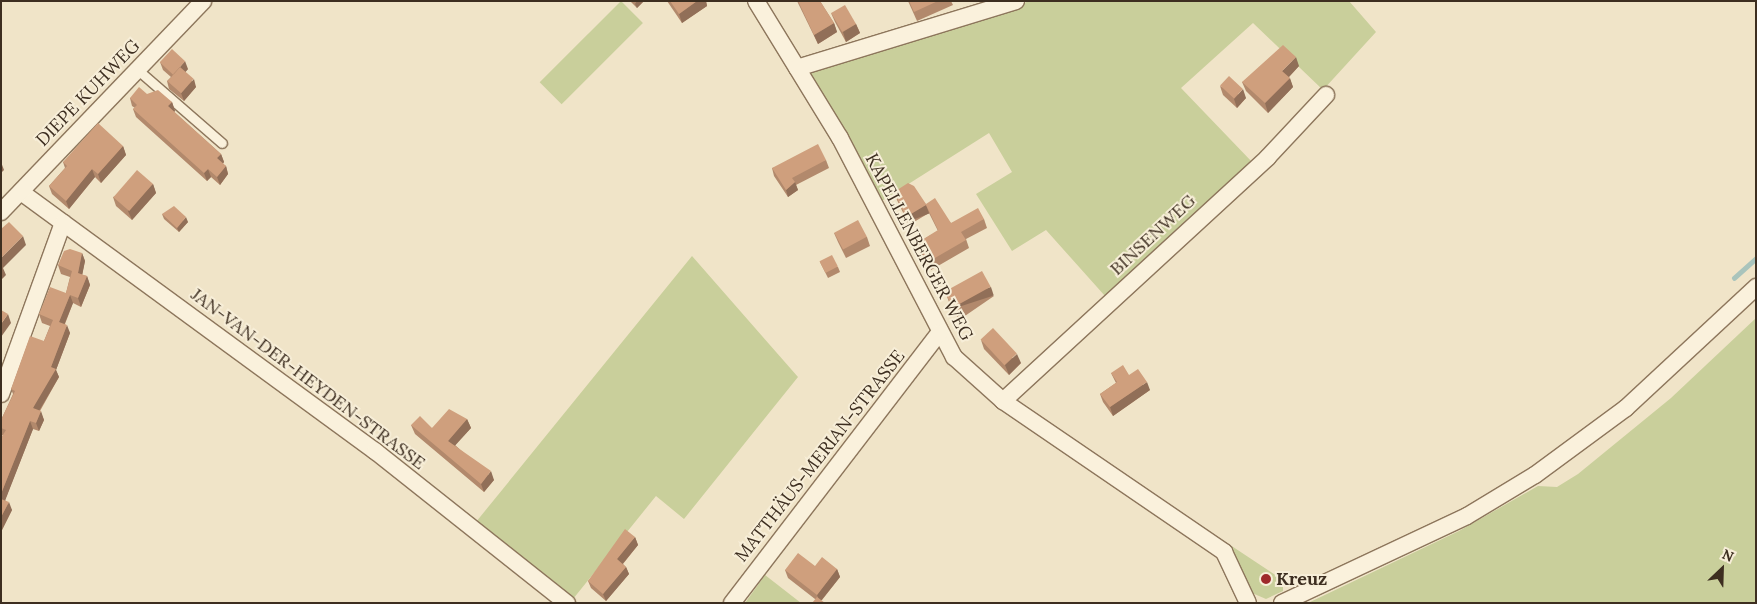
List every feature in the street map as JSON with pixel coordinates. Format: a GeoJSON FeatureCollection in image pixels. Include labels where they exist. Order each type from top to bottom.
{"type":"FeatureCollection","features":[{"type":"Feature","properties":{"kind":"street","name":"DIEPE KUHWEG"},"geometry":{"type":"LineString","coordinates":[[1,212],[203,1]]}},
{"type":"Feature","properties":{"kind":"street","name":"KAPELLENBERGER WEG"},"geometry":{"type":"LineString","coordinates":[[756,1],[840,138],[939,333],[954,357],[1003,401],[1224,552],[1248,603]]}},
{"type":"Feature","properties":{"kind":"street"},"geometry":{"type":"LineString","coordinates":[[797,68],[1016,1]]}},
{"type":"Feature","properties":{"kind":"street","name":"BINSENWEG"},"geometry":{"type":"LineString","coordinates":[[1003,401],[1268,157],[1326,95]]}},
{"type":"Feature","properties":{"kind":"street","name":"JAN-VAN-DER-HEYDEN-STRASSE"},"geometry":{"type":"LineString","coordinates":[[21,192],[375,451],[567,603]]}},
{"type":"Feature","properties":{"kind":"street"},"geometry":{"type":"LineString","coordinates":[[1,394],[63,223]]}},
{"type":"Feature","properties":{"kind":"street"},"geometry":{"type":"LineString","coordinates":[[1282,603],[1468,516],[1535,475],[1626,408],[1756,288]]}},
{"type":"Feature","properties":{"kind":"street","name":"MATTHÄUS-MERIAN-STRASSE"},"geometry":{"type":"LineString","coordinates":[[732,603],[939,333]]}},
{"type":"Feature","properties":{"kind":"lane"},"geometry":{"type":"LineString","coordinates":[[138,70],[222,143]]}},
{"type":"Feature","properties":{"kind":"green space"},"geometry":{"type":"Polygon","coordinates":[[[621,1],[643,23],[562,104],[540,82],[621,1]]]}},
{"type":"Feature","properties":{"kind":"green space"},"geometry":{"type":"Polygon","coordinates":[[[1030,1],[1349,1],[1376,32],[1323,90],[1253,23],[1181,88],[1253,163],[1105,296],[1046,230],[1012,251],[976,194],[1012,172],[989,133],[880,202],[808,76],[811,68],[1030,1]]]}},
{"type":"Feature","properties":{"kind":"green space"},"geometry":{"type":"Polygon","coordinates":[[[692,256],[798,377],[684,519],[656,496],[573,599],[476,522],[692,256]]]}},
{"type":"Feature","properties":{"kind":"green space"},"geometry":{"type":"Polygon","coordinates":[[[1756,318],[1756,603],[1308,603],[1459,531],[1538,486],[1557,487],[1578,474],[1671,398],[1756,318]]]}},
{"type":"Feature","properties":{"kind":"green space"},"geometry":{"type":"Polygon","coordinates":[[[1215,535],[1283,580],[1283,591],[1266,599],[1252,593],[1231,552],[1215,535]]]}},
{"type":"Feature","properties":{"kind":"green space"},"geometry":{"type":"Polygon","coordinates":[[[765,575],[801,603],[745,603],[765,575]]]}},
{"type":"Feature","properties":{"kind":"building"},"geometry":{"type":"Polygon","coordinates":[[[670,1],[697,1],[679,14],[670,1]]]}},
{"type":"Feature","properties":{"kind":"building"},"geometry":{"type":"Polygon","coordinates":[[[798,1],[820,1],[834,23],[814,35],[798,1]]]}},
{"type":"Feature","properties":{"kind":"building"},"geometry":{"type":"Polygon","coordinates":[[[909,1],[938,1],[914,12],[909,1]]]}},
{"type":"Feature","properties":{"kind":"building"},"geometry":{"type":"Polygon","coordinates":[[[845,5],[856,24],[842,32],[831,13],[845,5]]]}},
{"type":"Feature","properties":{"kind":"building"},"geometry":{"type":"Polygon","coordinates":[[[1283,45],[1296,57],[1282,71],[1290,78],[1265,103],[1242,82],[1283,45]]]}},
{"type":"Feature","properties":{"kind":"building"},"geometry":{"type":"Polygon","coordinates":[[[172,49],[185,61],[173,74],[160,62],[172,49]]]}},
{"type":"Feature","properties":{"kind":"building"},"geometry":{"type":"Polygon","coordinates":[[[180,67],[194,79],[181,93],[168,81],[180,67]]]}},
{"type":"Feature","properties":{"kind":"building"},"geometry":{"type":"Polygon","coordinates":[[[1229,76],[1243,89],[1234,98],[1220,86],[1229,76]]]}},
{"type":"Feature","properties":{"kind":"building"},"geometry":{"type":"Polygon","coordinates":[[[139,87],[147,94],[158,90],[172,102],[168,106],[221,154],[217,158],[226,166],[217,177],[208,169],[204,173],[133,109],[137,105],[130,98],[139,87]]]}},
{"type":"Feature","properties":{"kind":"building"},"geometry":{"type":"Polygon","coordinates":[[[98,123],[123,146],[98,174],[92,169],[66,201],[49,186],[67,166],[63,162],[98,123]]]}},
{"type":"Feature","properties":{"kind":"building"},"geometry":{"type":"Polygon","coordinates":[[[818,144],[826,160],[792,178],[795,182],[786,190],[772,168],[818,144]]]}},
{"type":"Feature","properties":{"kind":"building"},"geometry":{"type":"Polygon","coordinates":[[[137,170],[153,184],[129,211],[113,197],[137,170]]]}},
{"type":"Feature","properties":{"kind":"building"},"geometry":{"type":"Polygon","coordinates":[[[908,183],[914,186],[926,204],[935,198],[951,223],[978,208],[984,219],[961,232],[966,240],[928,262],[917,243],[938,230],[926,205],[906,217],[894,192],[908,183]]]}},
{"type":"Feature","properties":{"kind":"building"},"geometry":{"type":"Polygon","coordinates":[[[174,206],[186,217],[177,228],[162,214],[174,206]]]}},
{"type":"Feature","properties":{"kind":"building"},"geometry":{"type":"Polygon","coordinates":[[[858,220],[867,237],[843,249],[834,233],[858,220]]]}},
{"type":"Feature","properties":{"kind":"building"},"geometry":{"type":"Polygon","coordinates":[[[9,222],[23,236],[1,258],[1,229],[9,222]]]}},
{"type":"Feature","properties":{"kind":"building"},"geometry":{"type":"Polygon","coordinates":[[[70,249],[82,253],[78,273],[87,276],[78,298],[70,295],[59,322],[67,325],[51,367],[56,369],[33,408],[41,411],[36,423],[30,421],[1,494],[1,438],[6,430],[1,428],[1,420],[15,391],[11,389],[30,336],[44,341],[53,320],[39,314],[50,287],[66,293],[72,271],[58,265],[64,251],[70,249]]]}},
{"type":"Feature","properties":{"kind":"building"},"geometry":{"type":"Polygon","coordinates":[[[832,255],[838,267],[825,273],[820,261],[832,255]]]}},
{"type":"Feature","properties":{"kind":"building"},"geometry":{"type":"Polygon","coordinates":[[[982,271],[991,287],[953,308],[944,292],[982,271]]]}},
{"type":"Feature","properties":{"kind":"building"},"geometry":{"type":"Polygon","coordinates":[[[1,310],[8,314],[1,324],[1,310]]]}},
{"type":"Feature","properties":{"kind":"building"},"geometry":{"type":"Polygon","coordinates":[[[993,328],[1017,354],[1004,365],[981,340],[993,328]]]}},
{"type":"Feature","properties":{"kind":"building"},"geometry":{"type":"Polygon","coordinates":[[[1123,365],[1129,375],[1138,369],[1147,382],[1110,407],[1100,394],[1117,382],[1111,373],[1123,365]]]}},
{"type":"Feature","properties":{"kind":"building"},"geometry":{"type":"Polygon","coordinates":[[[449,409],[467,419],[448,441],[491,471],[481,484],[411,425],[420,416],[432,428],[449,409]]]}},
{"type":"Feature","properties":{"kind":"building"},"geometry":{"type":"Polygon","coordinates":[[[1,499],[9,502],[1,517],[1,499]]]}},
{"type":"Feature","properties":{"kind":"building"},"geometry":{"type":"Polygon","coordinates":[[[625,529],[635,537],[617,559],[626,567],[603,594],[588,581],[625,529]]]}},
{"type":"Feature","properties":{"kind":"building"},"geometry":{"type":"Polygon","coordinates":[[[798,553],[815,566],[822,557],[837,569],[817,595],[785,570],[798,553]]]}},
{"type":"Feature","properties":{"kind":"building"},"geometry":{"type":"Polygon","coordinates":[[[817,597],[825,603],[812,603],[817,597]]]}},
{"type":"Feature","properties":{"kind":"waterway"},"geometry":{"type":"LineString","coordinates":[[1734,278],[1756,258]]}},
{"type":"Feature","properties":{"kind":"place","name":"Kreuz"},"geometry":{"type":"Point","coordinates":[1266,579]}}]}
